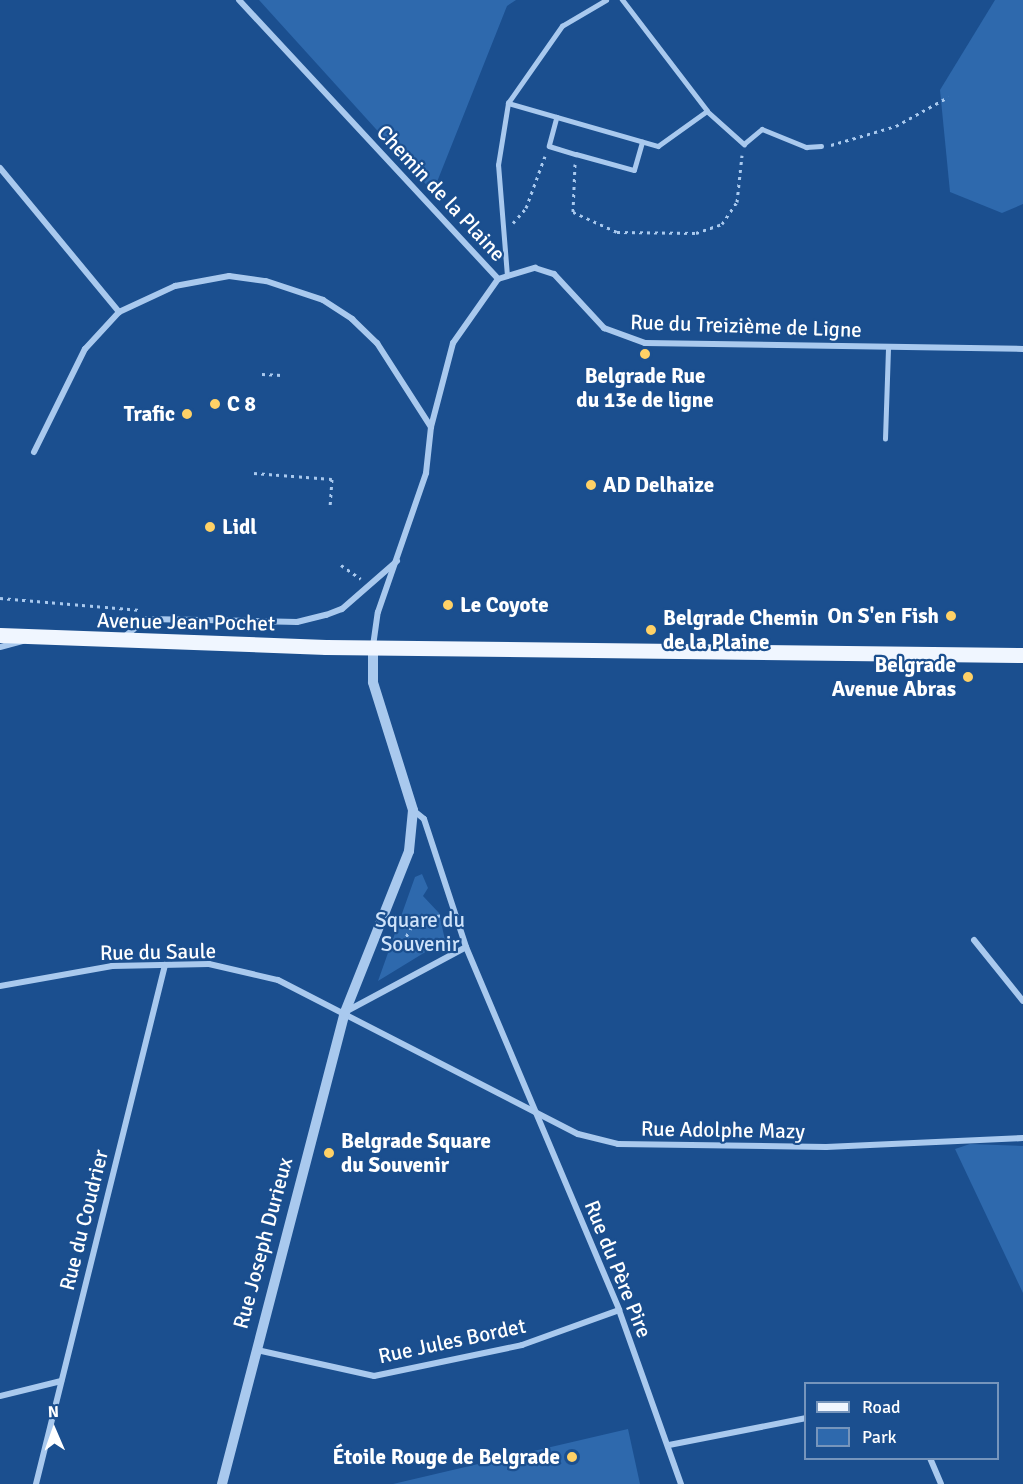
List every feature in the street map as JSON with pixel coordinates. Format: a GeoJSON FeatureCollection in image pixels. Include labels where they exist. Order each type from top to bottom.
{"type":"FeatureCollection","features":[{"type":"Feature","properties":{"kind":"main road"},"geometry":{"type":"LineString","coordinates":[[0,635],[32,639]]}},
{"type":"Feature","properties":{"kind":"main road","name":"Avenue Jean Pochet"},"geometry":{"type":"LineString","coordinates":[[32,639],[373,647],[1023,655]]}},
{"type":"Feature","properties":{"kind":"street","name":"Chemin de la Plaine"},"geometry":{"type":"LineString","coordinates":[[239,0],[498,279],[453,343],[431,427],[426,473],[397,561],[373,647]]}},
{"type":"Feature","properties":{"kind":"street"},"geometry":{"type":"LineString","coordinates":[[0,168],[119,312]]}},
{"type":"Feature","properties":{"kind":"street","name":"Rue du Treizième de Ligne"},"geometry":{"type":"LineString","coordinates":[[498,279],[536,268],[554,274],[604,328],[645,343],[1023,349]]}},
{"type":"Feature","properties":{"kind":"street"},"geometry":{"type":"LineString","coordinates":[[34,452],[86,349],[119,312],[175,286],[229,276],[266,281],[322,300],[377,343],[431,427]]}},
{"type":"Feature","properties":{"kind":"street"},"geometry":{"type":"LineString","coordinates":[[118,642],[146,619],[297,622],[342,609],[397,561]]}},
{"type":"Feature","properties":{"kind":"street","name":"Avenue Jean Pochet"},"geometry":{"type":"LineString","coordinates":[[0,647],[32,639]]}},
{"type":"Feature","properties":{"kind":"street"},"geometry":{"type":"LineString","coordinates":[[345,1012],[409,851],[413,810],[373,682],[373,647]]}},
{"type":"Feature","properties":{"kind":"street"},"geometry":{"type":"LineString","coordinates":[[413,810],[424,819],[466,947],[533,1108]]}},
{"type":"Feature","properties":{"kind":"street"},"geometry":{"type":"LineString","coordinates":[[974,940],[1023,1001]]}},
{"type":"Feature","properties":{"kind":"street"},"geometry":{"type":"LineString","coordinates":[[345,1012],[466,947]]}},
{"type":"Feature","properties":{"kind":"street","name":"Rue du Saule"},"geometry":{"type":"LineString","coordinates":[[0,986],[112,966],[209,964],[278,980],[345,1012]]}},
{"type":"Feature","properties":{"kind":"street","name":"Rue du Coudrier"},"geometry":{"type":"LineString","coordinates":[[36,1484],[165,965]]}},
{"type":"Feature","properties":{"kind":"street","name":"Rue Adolphe Mazy"},"geometry":{"type":"LineString","coordinates":[[345,1012],[533,1108],[578,1134],[660,1148],[1023,1138]]}},
{"type":"Feature","properties":{"kind":"street","name":"Rue Joseph Durieux"},"geometry":{"type":"LineString","coordinates":[[222,1484],[255,1349],[345,1012]]}},
{"type":"Feature","properties":{"kind":"street","name":"Rue du Père Pire"},"geometry":{"type":"LineString","coordinates":[[533,1108],[619,1310],[681,1484]]}},
{"type":"Feature","properties":{"kind":"street","name":"Rue Jules Bordet"},"geometry":{"type":"LineString","coordinates":[[255,1349],[374,1376],[522,1345],[619,1310]]}},
{"type":"Feature","properties":{"kind":"street"},"geometry":{"type":"LineString","coordinates":[[0,1396],[62,1381]]}},
{"type":"Feature","properties":{"kind":"street"},"geometry":{"type":"LineString","coordinates":[[669,1445],[804,1418]]}},
{"type":"Feature","properties":{"kind":"street"},"geometry":{"type":"LineString","coordinates":[[931,1460],[941,1484]]}},
{"type":"Feature","properties":{"kind":"lane"},"geometry":{"type":"LineString","coordinates":[[507,276],[498,165],[508,103],[562,26],[606,0]]}},
{"type":"Feature","properties":{"kind":"lane"},"geometry":{"type":"LineString","coordinates":[[622,0],[707,111],[744,144],[762,129],[806,147],[821,146]]}},
{"type":"Feature","properties":{"kind":"lane"},"geometry":{"type":"LineString","coordinates":[[508,103],[658,146],[707,111]]}},
{"type":"Feature","properties":{"kind":"lane"},"geometry":{"type":"LineString","coordinates":[[557,117],[549,146],[576,154],[634,170],[642,142]]}},
{"type":"Feature","properties":{"kind":"lane"},"geometry":{"type":"LineString","coordinates":[[885,439],[888,347]]}},
{"type":"Feature","properties":{"kind":"path"},"geometry":{"type":"LineString","coordinates":[[821,146],[855,142],[948,97]]}},
{"type":"Feature","properties":{"kind":"path"},"geometry":{"type":"LineString","coordinates":[[576,154],[573,212],[617,232],[696,233],[722,224],[737,202],[744,144]]}},
{"type":"Feature","properties":{"kind":"path"},"geometry":{"type":"LineString","coordinates":[[504,234],[526,208],[549,146]]}},
{"type":"Feature","properties":{"kind":"path"},"geometry":{"type":"LineString","coordinates":[[262,374],[282,375]]}},
{"type":"Feature","properties":{"kind":"path"},"geometry":{"type":"LineString","coordinates":[[254,473],[332,479],[330,508]]}},
{"type":"Feature","properties":{"kind":"path"},"geometry":{"type":"LineString","coordinates":[[341,565],[370,585]]}},
{"type":"Feature","properties":{"kind":"path"},"geometry":{"type":"LineString","coordinates":[[374,936],[403,943],[415,919],[454,911]]}},
{"type":"Feature","properties":{"kind":"green space"},"geometry":{"type":"Polygon","coordinates":[[[259,0],[516,0],[507,6],[433,192],[259,0]]]}},
{"type":"Feature","properties":{"kind":"green space"},"geometry":{"type":"Polygon","coordinates":[[[995,0],[1023,0],[1023,204],[1002,213],[950,192],[940,90],[995,0]]]}},
{"type":"Feature","properties":{"kind":"green space","name":"Square du Souvenir"},"geometry":{"type":"Polygon","coordinates":[[[422,874],[428,888],[423,896],[439,913],[445,940],[378,981],[415,877],[422,874]]]}},
{"type":"Feature","properties":{"kind":"green space"},"geometry":{"type":"Polygon","coordinates":[[[970,1144],[1023,1146],[1023,1293],[955,1149],[970,1144]]]}},
{"type":"Feature","properties":{"kind":"green space","name":"Étoile Rouge de Belgrade"},"geometry":{"type":"Polygon","coordinates":[[[628,1429],[640,1484],[393,1484],[628,1429]]]}},
{"type":"Feature","properties":{"kind":"place","name":"Belgrade Rue du 13e de ligne"},"geometry":{"type":"Point","coordinates":[645,354]}},
{"type":"Feature","properties":{"kind":"place","name":"C 8"},"geometry":{"type":"Point","coordinates":[215,404]}},
{"type":"Feature","properties":{"kind":"place","name":"Trafic"},"geometry":{"type":"Point","coordinates":[187,414]}},
{"type":"Feature","properties":{"kind":"place","name":"AD Delhaize"},"geometry":{"type":"Point","coordinates":[591,485]}},
{"type":"Feature","properties":{"kind":"place","name":"Lidl"},"geometry":{"type":"Point","coordinates":[210,527]}},
{"type":"Feature","properties":{"kind":"place","name":"Le Coyote"},"geometry":{"type":"Point","coordinates":[448,605]}},
{"type":"Feature","properties":{"kind":"place","name":"On S'en Fish"},"geometry":{"type":"Point","coordinates":[951,616]}},
{"type":"Feature","properties":{"kind":"place","name":"Belgrade Chemin de la Plaine"},"geometry":{"type":"Point","coordinates":[651,630]}},
{"type":"Feature","properties":{"kind":"place","name":"Belgrade Avenue Abras"},"geometry":{"type":"Point","coordinates":[968,677]}},
{"type":"Feature","properties":{"kind":"place","name":"Belgrade Square du Souvenir"},"geometry":{"type":"Point","coordinates":[329,1153]}},
{"type":"Feature","properties":{"kind":"place","name":"Étoile Rouge de Belgrade"},"geometry":{"type":"Point","coordinates":[572,1457]}}]}
